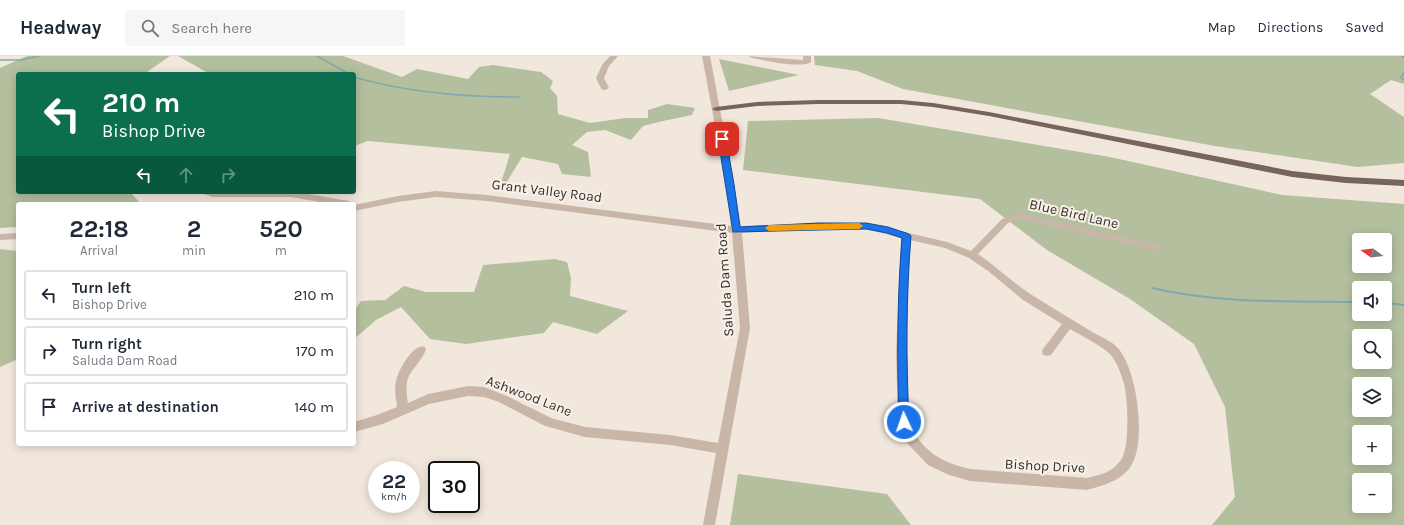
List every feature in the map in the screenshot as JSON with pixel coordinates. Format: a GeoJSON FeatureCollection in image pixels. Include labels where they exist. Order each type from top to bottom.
{"type":"FeatureCollection","features":[{"type":"Feature","properties":{"kind":"main road"},"geometry":{"type":"LineString","coordinates":[[716,109],[732,111],[789,104],[866,101],[933,105],[989,114],[1292,174],[1346,180],[1404,182]]}},
{"type":"Feature","properties":{"kind":"street"},"geometry":{"type":"LineString","coordinates":[[605,88],[600,78],[606,65],[614,56]]}},
{"type":"Feature","properties":{"kind":"street","name":"Saluda Dam Road"},"geometry":{"type":"LineString","coordinates":[[706,56],[730,184],[736,230],[745,328],[722,449],[710,525]]}},
{"type":"Feature","properties":{"kind":"street"},"geometry":{"type":"LineString","coordinates":[[752,56],[783,61],[807,62],[807,56]]}},
{"type":"Feature","properties":{"kind":"street"},"geometry":{"type":"LineString","coordinates":[[212,194],[291,194],[337,202]]}},
{"type":"Feature","properties":{"kind":"street","name":"Grant Valley Road"},"geometry":{"type":"LineString","coordinates":[[357,206],[421,196],[447,194],[736,230]]}},
{"type":"Feature","properties":{"kind":"street","name":"Blue Bird Lane"},"geometry":{"type":"LineString","coordinates":[[972,255],[1005,221],[1018,216],[1160,248]]}},
{"type":"Feature","properties":{"kind":"street","name":"Bishop Drive"},"geometry":{"type":"LineString","coordinates":[[736,230],[811,226],[866,226],[947,245],[972,255],[991,268],[1026,297],[1113,350],[1125,369],[1130,386],[1133,444],[1127,462],[1117,473],[1103,480],[1087,484],[970,475],[949,470],[932,461],[924,454],[912,440],[904,422],[901,353],[902,283],[906,236]]}},
{"type":"Feature","properties":{"kind":"street"},"geometry":{"type":"LineString","coordinates":[[0,237],[16,236]]}},
{"type":"Feature","properties":{"kind":"street"},"geometry":{"type":"LineString","coordinates":[[1047,352],[1069,323]]}},
{"type":"Feature","properties":{"kind":"street"},"geometry":{"type":"LineString","coordinates":[[403,408],[399,390],[403,374],[421,350]]}},
{"type":"Feature","properties":{"kind":"street","name":"Ashwood Lane"},"geometry":{"type":"LineString","coordinates":[[356,426],[379,420],[428,398],[468,391],[484,392],[503,399],[549,422],[585,432],[670,440],[722,449]]}},
{"type":"Feature","properties":{"kind":"green space"},"geometry":{"type":"Polygon","coordinates":[[[27,56],[170,56],[147,72],[16,72],[16,194],[132,194],[139,202],[16,202],[16,227],[0,228],[0,68],[27,56]]]}},
{"type":"Feature","properties":{"kind":"green space"},"geometry":{"type":"Polygon","coordinates":[[[178,56],[343,56],[402,77],[417,69],[468,79],[479,67],[493,65],[541,72],[553,81],[550,88],[557,96],[558,114],[590,123],[625,118],[648,118],[648,110],[667,104],[695,108],[692,115],[643,126],[631,140],[605,130],[587,132],[572,145],[588,152],[591,177],[562,174],[558,164],[522,157],[505,185],[500,186],[510,154],[368,141],[356,145],[356,72],[206,72],[178,56]]]}},
{"type":"Feature","properties":{"kind":"green space"},"geometry":{"type":"Polygon","coordinates":[[[814,56],[1404,56],[1404,84],[1391,80],[1370,94],[1404,117],[1404,163],[1358,167],[1215,146],[903,89],[857,71],[815,65],[814,56]]]}},
{"type":"Feature","properties":{"kind":"green space"},"geometry":{"type":"Polygon","coordinates":[[[719,59],[799,75],[729,91],[719,59]]]}},
{"type":"Feature","properties":{"kind":"green space"},"geometry":{"type":"Polygon","coordinates":[[[878,118],[1110,157],[1282,195],[1404,204],[1404,525],[1212,525],[1235,497],[1225,407],[1194,344],[1130,299],[1047,250],[980,199],[743,170],[748,121],[878,118]]]}},
{"type":"Feature","properties":{"kind":"green space"},"geometry":{"type":"Polygon","coordinates":[[[0,249],[16,251],[16,360],[0,367],[0,249]]]}},
{"type":"Feature","properties":{"kind":"green space"},"geometry":{"type":"Polygon","coordinates":[[[555,259],[567,262],[571,278],[570,296],[628,311],[597,334],[553,322],[544,333],[466,344],[430,339],[401,307],[376,320],[356,337],[356,308],[361,301],[385,300],[404,286],[426,292],[474,292],[483,265],[555,259]]]}},
{"type":"Feature","properties":{"kind":"green space"},"geometry":{"type":"Polygon","coordinates":[[[738,474],[887,494],[911,525],[730,525],[738,474]]]}},
{"type":"Feature","properties":{"kind":"waterway"},"geometry":{"type":"LineString","coordinates":[[0,60],[21,60],[39,56]]}},
{"type":"Feature","properties":{"kind":"waterway"},"geometry":{"type":"LineString","coordinates":[[317,56],[345,72]]}},
{"type":"Feature","properties":{"kind":"waterway"},"geometry":{"type":"LineString","coordinates":[[1404,73],[1401,78],[1404,80]]}},
{"type":"Feature","properties":{"kind":"waterway"},"geometry":{"type":"LineString","coordinates":[[356,78],[395,87],[436,93],[519,97]]}},
{"type":"Feature","properties":{"kind":"waterway"},"geometry":{"type":"LineString","coordinates":[[1152,288],[1203,297],[1255,301],[1352,302]]}},
{"type":"Feature","properties":{"kind":"waterway"},"geometry":{"type":"LineString","coordinates":[[1392,304],[1404,305]]}},
{"type":"Feature","properties":{"kind":"slow traffic"},"geometry":{"type":"LineString","coordinates":[[769,228],[846,225],[859,226]]}},
{"type":"Feature","properties":{"kind":"route"},"geometry":{"type":"LineString","coordinates":[[722,139],[736,230],[775,227],[846,225],[866,226],[888,230],[906,236],[902,283],[901,353],[904,422]]}}]}
